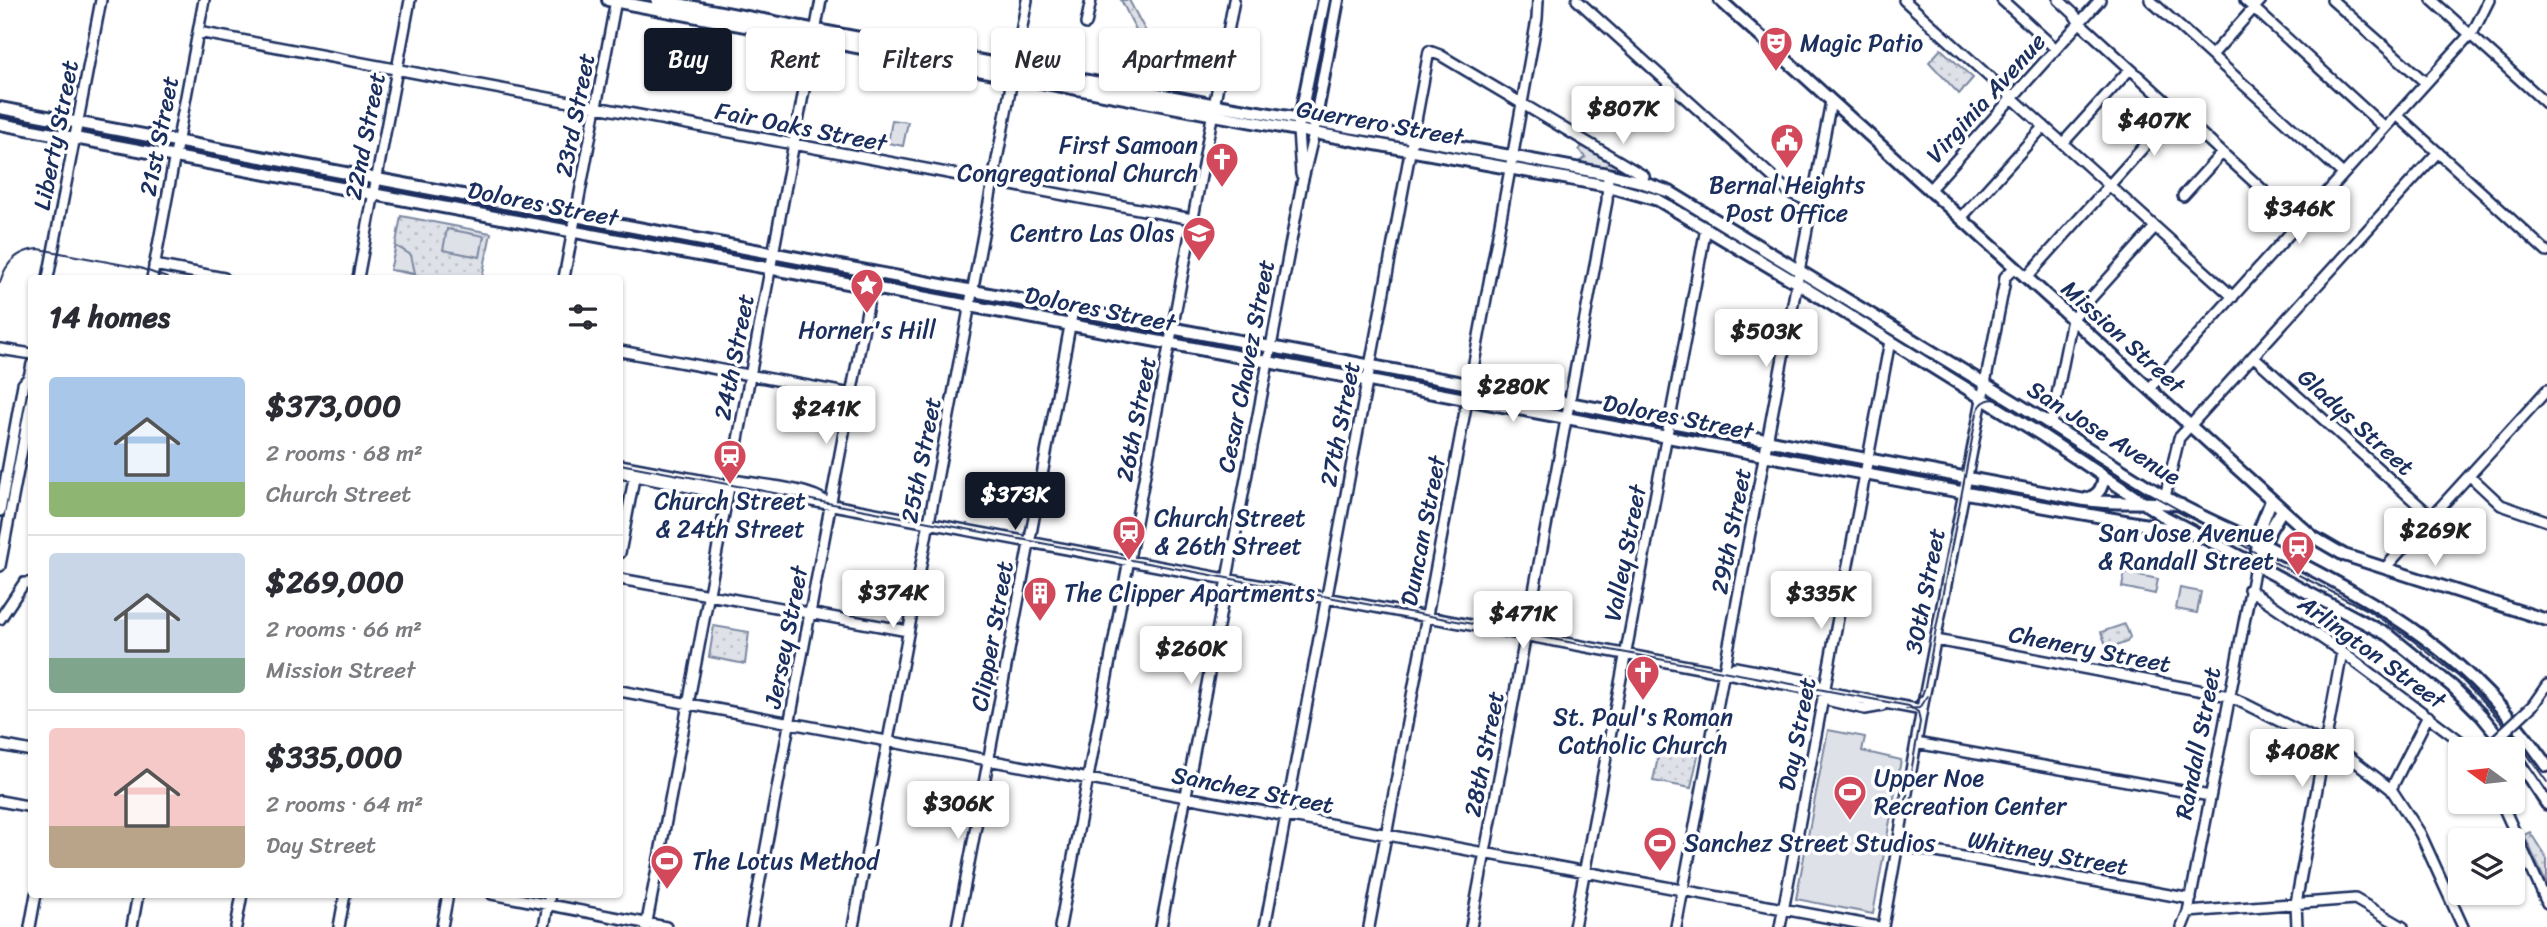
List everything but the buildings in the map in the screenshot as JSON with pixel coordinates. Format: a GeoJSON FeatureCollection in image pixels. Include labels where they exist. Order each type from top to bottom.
{"type":"FeatureCollection","features":[{"type":"Feature","properties":{"kind":"main road","name":"Guerrero Street"},"geometry":{"type":"LineString","coordinates":[[613,0],[774,28]]}},
{"type":"Feature","properties":{"kind":"main road","name":"Guerrero Street"},"geometry":{"type":"LineString","coordinates":[[657,0],[719,5],[792,28]]}},
{"type":"Feature","properties":{"kind":"main road","name":"Cesar Chavez Street"},"geometry":{"type":"LineString","coordinates":[[1299,125],[1324,0]]}},
{"type":"Feature","properties":{"kind":"main road","name":"Cesar Chavez Street"},"geometry":{"type":"LineString","coordinates":[[1315,127],[1338,0]]}},
{"type":"Feature","properties":{"kind":"main road","name":"Mission Street"},"geometry":{"type":"LineString","coordinates":[[1720,0],[2313,537],[2333,550],[2547,620]]}},
{"type":"Feature","properties":{"kind":"main road","name":"Guerrero Street"},"geometry":{"type":"LineString","coordinates":[[845,41],[991,68]]}},
{"type":"Feature","properties":{"kind":"main road","name":"Guerrero Street"},"geometry":{"type":"LineString","coordinates":[[1085,86],[1608,180]]}},
{"type":"Feature","properties":{"kind":"main road","name":"Dolores Street"},"geometry":{"type":"LineString","coordinates":[[0,108],[2085,500],[2117,504],[2180,505]]}},
{"type":"Feature","properties":{"kind":"main road","name":"Dolores Street"},"geometry":{"type":"LineString","coordinates":[[0,124],[1964,493],[2193,533]]}},
{"type":"Feature","properties":{"kind":"main road"},"geometry":{"type":"LineString","coordinates":[[274,175],[276,160]]}},
{"type":"Feature","properties":{"kind":"main road","name":"San Jose Avenue"},"geometry":{"type":"LineString","coordinates":[[1608,180],[1658,200],[1706,228],[1982,398],[2142,503],[2193,533],[2361,620],[2405,648],[2468,701],[2499,737]]}},
{"type":"Feature","properties":{"kind":"main road","name":"San Jose Avenue"},"geometry":{"type":"LineString","coordinates":[[1608,180],[1641,182],[1670,192],[2165,497],[2362,596],[2434,644],[2467,671],[2497,701],[2547,766]]}},
{"type":"Feature","properties":{"kind":"main road"},"geometry":{"type":"LineString","coordinates":[[2085,500],[2101,491],[2104,476]]}},
{"type":"Feature","properties":{"kind":"main road"},"geometry":{"type":"LineString","coordinates":[[2057,510],[2060,495]]}},
{"type":"Feature","properties":{"kind":"main road","name":"Randall Street"},"geometry":{"type":"LineString","coordinates":[[2255,566],[2261,544],[2263,519],[2271,501]]}},
{"type":"Feature","properties":{"kind":"main road","name":"Randall Street"},"geometry":{"type":"LineString","coordinates":[[2261,544],[2283,510]]}},
{"type":"Feature","properties":{"kind":"main road"},"geometry":{"type":"LineString","coordinates":[[2233,531],[2252,528],[2263,519]]}},
{"type":"Feature","properties":{"kind":"main road"},"geometry":{"type":"LineString","coordinates":[[2525,772],[2547,804]]}},
{"type":"Feature","properties":{"kind":"street","name":"Liberty Street"},"geometry":{"type":"LineString","coordinates":[[49,275],[101,0]]}},
{"type":"Feature","properties":{"kind":"street","name":"21st Street"},"geometry":{"type":"LineString","coordinates":[[152,275],[204,0]]}},
{"type":"Feature","properties":{"kind":"street","name":"22nd Street"},"geometry":{"type":"LineString","coordinates":[[359,275],[410,0]]}},
{"type":"Feature","properties":{"kind":"street","name":"23rd Street"},"geometry":{"type":"LineString","coordinates":[[565,275],[613,0]]}},
{"type":"Feature","properties":{"kind":"street","name":"24th Street"},"geometry":{"type":"LineString","coordinates":[[815,28],[821,0]]}},
{"type":"Feature","properties":{"kind":"street","name":"25th Street"},"geometry":{"type":"LineString","coordinates":[[1022,28],[1027,0]]}},
{"type":"Feature","properties":{"kind":"street"},"geometry":{"type":"LineString","coordinates":[[1086,24],[1091,0]]}},
{"type":"Feature","properties":{"kind":"street","name":"26th Street"},"geometry":{"type":"LineString","coordinates":[[1059,927],[1234,0]]}},
{"type":"Feature","properties":{"kind":"street","name":"Duncan Street"},"geometry":{"type":"LineString","coordinates":[[1369,927],[1522,105],[1538,0]]}},
{"type":"Feature","properties":{"kind":"street","name":"Duncan Street"},"geometry":{"type":"LineString","coordinates":[[1537,19],[1544,0]]}},
{"type":"Feature","properties":{"kind":"street"},"geometry":{"type":"LineString","coordinates":[[1577,0],[1790,193],[1812,203]]}},
{"type":"Feature","properties":{"kind":"street"},"geometry":{"type":"LineString","coordinates":[[1904,0],[2233,297]]}},
{"type":"Feature","properties":{"kind":"street"},"geometry":{"type":"LineString","coordinates":[[2002,0],[2056,49]]}},
{"type":"Feature","properties":{"kind":"street"},"geometry":{"type":"LineString","coordinates":[[2059,0],[2074,13],[2079,22],[2300,223]]}},
{"type":"Feature","properties":{"kind":"street","name":"Virginia Avenue"},"geometry":{"type":"LineString","coordinates":[[1929,190],[2099,0]]}},
{"type":"Feature","properties":{"kind":"street"},"geometry":{"type":"LineString","coordinates":[[2150,0],[2343,174]]}},
{"type":"Feature","properties":{"kind":"street"},"geometry":{"type":"LineString","coordinates":[[2245,0],[2257,4],[2385,128]]}},
{"type":"Feature","properties":{"kind":"street"},"geometry":{"type":"LineString","coordinates":[[2332,0],[2426,83]]}},
{"type":"Feature","properties":{"kind":"street"},"geometry":{"type":"LineString","coordinates":[[2432,0],[2547,104]]}},
{"type":"Feature","properties":{"kind":"street"},"geometry":{"type":"LineString","coordinates":[[2149,389],[2478,26],[2489,0]]}},
{"type":"Feature","properties":{"kind":"street"},"geometry":{"type":"LineString","coordinates":[[2212,55],[2257,4]]}},
{"type":"Feature","properties":{"kind":"street","name":"Fair Oaks Street"},"geometry":{"type":"LineString","coordinates":[[198,32],[1192,219]]}},
{"type":"Feature","properties":{"kind":"street","name":"27th Street"},"geometry":{"type":"LineString","coordinates":[[1265,927],[1429,51],[1522,105]]}},
{"type":"Feature","properties":{"kind":"street"},"geometry":{"type":"LineString","coordinates":[[2063,143],[2130,69]]}},
{"type":"Feature","properties":{"kind":"street","name":"24th Street"},"geometry":{"type":"LineString","coordinates":[[647,925],[804,91]]}},
{"type":"Feature","properties":{"kind":"street","name":"25th Street"},"geometry":{"type":"LineString","coordinates":[[853,927],[1010,91]]}},
{"type":"Feature","properties":{"kind":"street","name":"29th Street"},"geometry":{"type":"LineString","coordinates":[[1676,927],[1831,101]]}},
{"type":"Feature","properties":{"kind":"street"},"geometry":{"type":"LineString","coordinates":[[1522,105],[1644,176]]}},
{"type":"Feature","properties":{"kind":"street"},"geometry":{"type":"LineString","coordinates":[[2026,278],[2176,111]]}},
{"type":"Feature","properties":{"kind":"street"},"geometry":{"type":"LineString","coordinates":[[2397,115],[2547,252]]}},
{"type":"Feature","properties":{"kind":"street","name":"Cesar Chavez Street"},"geometry":{"type":"LineString","coordinates":[[1299,125],[1302,183]]}},
{"type":"Feature","properties":{"kind":"street"},"geometry":{"type":"LineString","coordinates":[[1961,218],[2044,126]]}},
{"type":"Feature","properties":{"kind":"street","name":"Cesar Chavez Street"},"geometry":{"type":"LineString","coordinates":[[1160,927],[1302,183],[1315,127]]}},
{"type":"Feature","properties":{"kind":"street"},"geometry":{"type":"LineString","coordinates":[[2165,497],[2179,438],[2438,152]]}},
{"type":"Feature","properties":{"kind":"street"},"geometry":{"type":"LineString","coordinates":[[2183,196],[2222,153]]}},
{"type":"Feature","properties":{"kind":"street","name":"28th Street"},"geometry":{"type":"LineString","coordinates":[[1471,927],[1570,403],[1608,180]]}},
{"type":"Feature","properties":{"kind":"street"},"geometry":{"type":"LineString","coordinates":[[2052,425],[2072,319],[2155,227]]}},
{"type":"Feature","properties":{"kind":"street","name":"Valley Street"},"geometry":{"type":"LineString","coordinates":[[1574,927],[1706,228]]}},
{"type":"Feature","properties":{"kind":"street"},"geometry":{"type":"LineString","coordinates":[[154,265],[208,275]]}},
{"type":"Feature","properties":{"kind":"street","name":"30th Street"},"geometry":{"type":"LineString","coordinates":[[1881,927],[2005,277],[2015,267]]}},
{"type":"Feature","properties":{"kind":"street","name":"Jersey Street"},"geometry":{"type":"LineString","coordinates":[[751,927],[874,272]]}},
{"type":"Feature","properties":{"kind":"street","name":"Clipper Street"},"geometry":{"type":"LineString","coordinates":[[957,927],[1073,310]]}},
{"type":"Feature","properties":{"kind":"street","name":"Day Street"},"geometry":{"type":"LineString","coordinates":[[1780,927],[1890,341]]}},
{"type":"Feature","properties":{"kind":"street"},"geometry":{"type":"LineString","coordinates":[[0,349],[28,353]]}},
{"type":"Feature","properties":{"kind":"street"},"geometry":{"type":"LineString","coordinates":[[623,352],[851,394]]}},
{"type":"Feature","properties":{"kind":"street","name":"Gladys Street"},"geometry":{"type":"LineString","coordinates":[[2253,356],[2432,517]]}},
{"type":"Feature","properties":{"kind":"street"},"geometry":{"type":"LineString","coordinates":[[0,511],[23,384],[28,380]]}},
{"type":"Feature","properties":{"kind":"street"},"geometry":{"type":"LineString","coordinates":[[2385,568],[2547,390]]}},
{"type":"Feature","properties":{"kind":"street"},"geometry":{"type":"LineString","coordinates":[[0,566],[28,418]]}},
{"type":"Feature","properties":{"kind":"street"},"geometry":{"type":"LineString","coordinates":[[623,466],[635,472],[719,493],[730,486],[1922,710]]}},
{"type":"Feature","properties":{"kind":"street"},"geometry":{"type":"LineString","coordinates":[[623,473],[635,472]]}},
{"type":"Feature","properties":{"kind":"street"},"geometry":{"type":"LineString","coordinates":[[623,538],[635,472]]}},
{"type":"Feature","properties":{"kind":"street"},"geometry":{"type":"LineString","coordinates":[[2470,476],[2501,505],[2547,521]]}},
{"type":"Feature","properties":{"kind":"street","name":"Randall Street"},"geometry":{"type":"LineString","coordinates":[[2182,927],[2191,898],[2255,566]]}},
{"type":"Feature","properties":{"kind":"street"},"geometry":{"type":"LineString","coordinates":[[623,580],[908,631]]}},
{"type":"Feature","properties":{"kind":"street"},"geometry":{"type":"LineString","coordinates":[[0,619],[18,590],[24,583],[28,583]]}},
{"type":"Feature","properties":{"kind":"street","name":"Arlington Street"},"geometry":{"type":"LineString","coordinates":[[2249,589],[2342,652],[2455,737]]}},
{"type":"Feature","properties":{"kind":"street","name":"Chenery Street"},"geometry":{"type":"LineString","coordinates":[[1936,640],[2228,695],[2347,755],[2391,789],[2420,833],[2462,927]]}},
{"type":"Feature","properties":{"kind":"street"},"geometry":{"type":"LineString","coordinates":[[2297,927],[2296,903],[2342,652]]}},
{"type":"Feature","properties":{"kind":"street"},"geometry":{"type":"LineString","coordinates":[[2499,737],[2533,705],[2547,685]]}},
{"type":"Feature","properties":{"kind":"street","name":"Sanchez Street"},"geometry":{"type":"LineString","coordinates":[[623,692],[1881,927]]}},
{"type":"Feature","properties":{"kind":"street"},"geometry":{"type":"LineString","coordinates":[[2391,789],[2428,716]]}},
{"type":"Feature","properties":{"kind":"street"},"geometry":{"type":"LineString","coordinates":[[1916,743],[2210,796]]}},
{"type":"Feature","properties":{"kind":"street"},"geometry":{"type":"LineString","coordinates":[[0,745],[28,750]]}},
{"type":"Feature","properties":{"kind":"street"},"geometry":{"type":"LineString","coordinates":[[0,801],[28,806]]}},
{"type":"Feature","properties":{"kind":"street"},"geometry":{"type":"LineString","coordinates":[[2506,814],[2547,903]]}},
{"type":"Feature","properties":{"kind":"street","name":"Whitney Street"},"geometry":{"type":"LineString","coordinates":[[1898,845],[2191,898]]}},
{"type":"Feature","properties":{"kind":"street"},"geometry":{"type":"LineString","coordinates":[[30,927],[35,898]]}},
{"type":"Feature","properties":{"kind":"street"},"geometry":{"type":"LineString","coordinates":[[132,927],[137,898]]}},
{"type":"Feature","properties":{"kind":"street"},"geometry":{"type":"LineString","coordinates":[[236,927],[241,898]]}},
{"type":"Feature","properties":{"kind":"street"},"geometry":{"type":"LineString","coordinates":[[339,927],[344,898]]}},
{"type":"Feature","properties":{"kind":"street"},"geometry":{"type":"LineString","coordinates":[[442,927],[447,898]]}},
{"type":"Feature","properties":{"kind":"street"},"geometry":{"type":"LineString","coordinates":[[511,898],[666,927]]}},
{"type":"Feature","properties":{"kind":"street"},"geometry":{"type":"LineString","coordinates":[[544,927],[549,898]]}},
{"type":"Feature","properties":{"kind":"street"},"geometry":{"type":"LineString","coordinates":[[2188,912],[2355,899],[2403,927]]}},
{"type":"Feature","properties":{"kind":"shaded area"},"geometry":{"type":"Polygon","coordinates":[[[1121,0],[1129,0],[1144,28],[1135,28],[1121,0]]]}},
{"type":"Feature","properties":{"kind":"shaded area"},"geometry":{"type":"Polygon","coordinates":[[[1941,49],[1973,78],[1959,94],[1929,62],[1941,49]]]}},
{"type":"Feature","properties":{"kind":"shaded area"},"geometry":{"type":"Polygon","coordinates":[[[892,120],[908,122],[903,146],[888,143],[892,120]]]}},
{"type":"Feature","properties":{"kind":"shaded area"},"geometry":{"type":"Polygon","coordinates":[[[1584,144],[1643,179],[1578,163],[1585,157],[1579,150],[1584,144]]]}},
{"type":"Feature","properties":{"kind":"shaded area"},"geometry":{"type":"Polygon","coordinates":[[[401,216],[491,233],[483,275],[416,275],[391,270],[401,216]]]}},
{"type":"Feature","properties":{"kind":"shaded area"},"geometry":{"type":"Polygon","coordinates":[[[447,229],[484,236],[480,257],[443,250],[447,229]]]}},
{"type":"Feature","properties":{"kind":"shaded area"},"geometry":{"type":"Polygon","coordinates":[[[396,246],[411,255],[415,273],[390,270],[396,246]]]}},
{"type":"Feature","properties":{"kind":"shaded area"},"geometry":{"type":"Polygon","coordinates":[[[2125,572],[2158,579],[2155,594],[2122,587],[2125,572]]]}},
{"type":"Feature","properties":{"kind":"shaded area"},"geometry":{"type":"Polygon","coordinates":[[[2180,588],[2201,592],[2197,613],[2176,609],[2180,588]]]}},
{"type":"Feature","properties":{"kind":"shaded area"},"geometry":{"type":"Polygon","coordinates":[[[2125,624],[2130,637],[2127,642],[2111,648],[2106,645],[2101,632],[2125,624]]]}},
{"type":"Feature","properties":{"kind":"shaded area"},"geometry":{"type":"Polygon","coordinates":[[[714,626],[749,632],[745,664],[709,657],[714,626]]]}},
{"type":"Feature","properties":{"kind":"shaded area","name":"Upper Noe Recreation Center"},"geometry":{"type":"Polygon","coordinates":[[[1828,730],[1865,737],[1862,751],[1901,760],[1873,914],[1796,899],[1828,730]]]}},
{"type":"Feature","properties":{"kind":"shaded area"},"geometry":{"type":"Polygon","coordinates":[[[1660,748],[1698,755],[1691,788],[1653,781],[1660,748]]]}},
{"type":"Feature","properties":{"kind":"shaded area"},"geometry":{"type":"Polygon","coordinates":[[[2530,832],[2547,859],[2547,885],[2525,837],[2530,832]]]}},
{"type":"Feature","properties":{"kind":"tram line"},"geometry":{"type":"LineString","coordinates":[[0,282],[14,258],[39,249],[140,268],[159,275]]}},
{"type":"Feature","properties":{"kind":"tram line"},"geometry":{"type":"LineString","coordinates":[[1914,703],[1925,687],[1977,413],[1984,402],[1995,399],[2145,491],[2367,610],[2411,639],[2459,677],[2487,706],[2515,737],[2547,782]]}},
{"type":"Feature","properties":{"kind":"tram line"},"geometry":{"type":"LineString","coordinates":[[623,465],[1909,706],[1918,712],[1920,722],[1906,800]]}},
{"type":"Feature","properties":{"kind":"tram line"},"geometry":{"type":"LineString","coordinates":[[1906,709],[1919,708],[1927,696]]}},
{"type":"Feature","properties":{"kind":"place","name":"Magic Patio"},"geometry":{"type":"Point","coordinates":[1776,73]}},
{"type":"Feature","properties":{"kind":"place","name":"Bernal Heights Post Office"},"geometry":{"type":"Point","coordinates":[1787,170]}},
{"type":"Feature","properties":{"kind":"place","name":"First Samoan Congregational Church"},"geometry":{"type":"Point","coordinates":[1222,189]}},
{"type":"Feature","properties":{"kind":"place","name":"Centro Las Olas"},"geometry":{"type":"Point","coordinates":[1199,263]}},
{"type":"Feature","properties":{"kind":"place","name":"Horner's Hill"},"geometry":{"type":"Point","coordinates":[867,315]}},
{"type":"Feature","properties":{"kind":"place","name":"Church Street & 24th Street"},"geometry":{"type":"Point","coordinates":[730,486]}},
{"type":"Feature","properties":{"kind":"place","name":"Church Street & 26th Street"},"geometry":{"type":"Point","coordinates":[1129,562]}},
{"type":"Feature","properties":{"kind":"place","name":"San Jose Avenue & Randall Street"},"geometry":{"type":"Point","coordinates":[2298,577]}},
{"type":"Feature","properties":{"kind":"place","name":"The Clipper Apartments"},"geometry":{"type":"Point","coordinates":[1040,623]}},
{"type":"Feature","properties":{"kind":"place","name":"St. Paul's Roman Catholic Church"},"geometry":{"type":"Point","coordinates":[1643,702]}},
{"type":"Feature","properties":{"kind":"place","name":"Upper Noe Recreation Center"},"geometry":{"type":"Point","coordinates":[1850,822]}},
{"type":"Feature","properties":{"kind":"place","name":"Sanchez Street Studios"},"geometry":{"type":"Point","coordinates":[1660,873]}},
{"type":"Feature","properties":{"kind":"place","name":"The Lotus Method"},"geometry":{"type":"Point","coordinates":[667,891]}}]}
